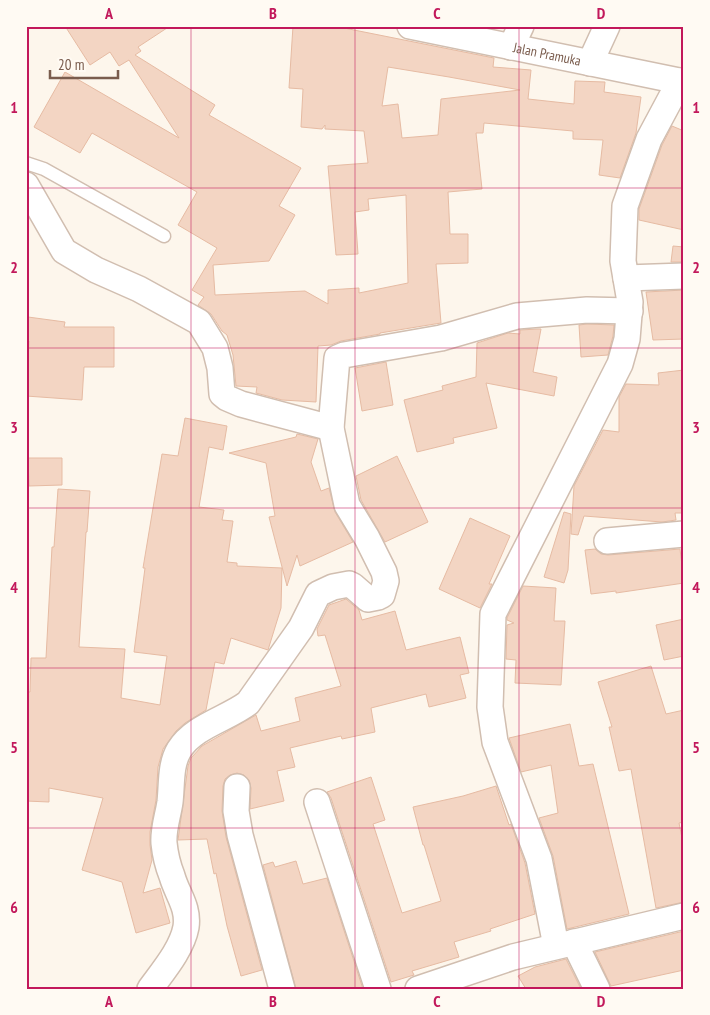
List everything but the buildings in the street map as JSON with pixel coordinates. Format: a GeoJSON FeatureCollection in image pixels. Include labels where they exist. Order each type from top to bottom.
{"type":"FeatureCollection","features":[{"type":"Feature","properties":{"kind":"street","name":"Jalan Pramuka"},"geometry":{"type":"LineString","coordinates":[[410,26],[516,36],[590,63],[682,81]]}},
{"type":"Feature","properties":{"kind":"street"},"geometry":{"type":"LineString","coordinates":[[590,63],[607,26]]}},
{"type":"Feature","properties":{"kind":"street"},"geometry":{"type":"LineString","coordinates":[[597,989],[565,944],[539,859],[495,742],[489,690],[493,614],[620,364],[627,339],[630,311],[623,261],[625,206],[649,139],[682,81]]}},
{"type":"Feature","properties":{"kind":"street"},"geometry":{"type":"LineString","coordinates":[[26,185],[64,251],[96,270],[139,289],[199,322],[215,348],[220,368],[222,394],[227,398],[241,404],[331,428]]}},
{"type":"Feature","properties":{"kind":"street"},"geometry":{"type":"LineString","coordinates":[[626,278],[684,276]]}},
{"type":"Feature","properties":{"kind":"street"},"geometry":{"type":"LineString","coordinates":[[150,989],[174,954],[186,928],[186,911],[172,877],[164,845],[164,830],[170,802],[173,768],[180,750],[191,737],[248,703],[301,628],[318,594],[333,587],[349,584],[368,599],[378,597],[385,590],[384,572],[367,538],[347,505],[331,428],[336,358],[441,338],[517,316],[587,310],[630,311]]}},
{"type":"Feature","properties":{"kind":"street"},"geometry":{"type":"LineString","coordinates":[[607,541],[684,534]]}},
{"type":"Feature","properties":{"kind":"street"},"geometry":{"type":"LineString","coordinates":[[237,787],[236,811],[240,835],[282,989]]}},
{"type":"Feature","properties":{"kind":"street"},"geometry":{"type":"LineString","coordinates":[[317,802],[378,989]]}},
{"type":"Feature","properties":{"kind":"street"},"geometry":{"type":"LineString","coordinates":[[418,989],[513,957],[684,916]]}},
{"type":"Feature","properties":{"kind":"lane"},"geometry":{"type":"LineString","coordinates":[[26,163],[44,169],[164,236]]}}]}
